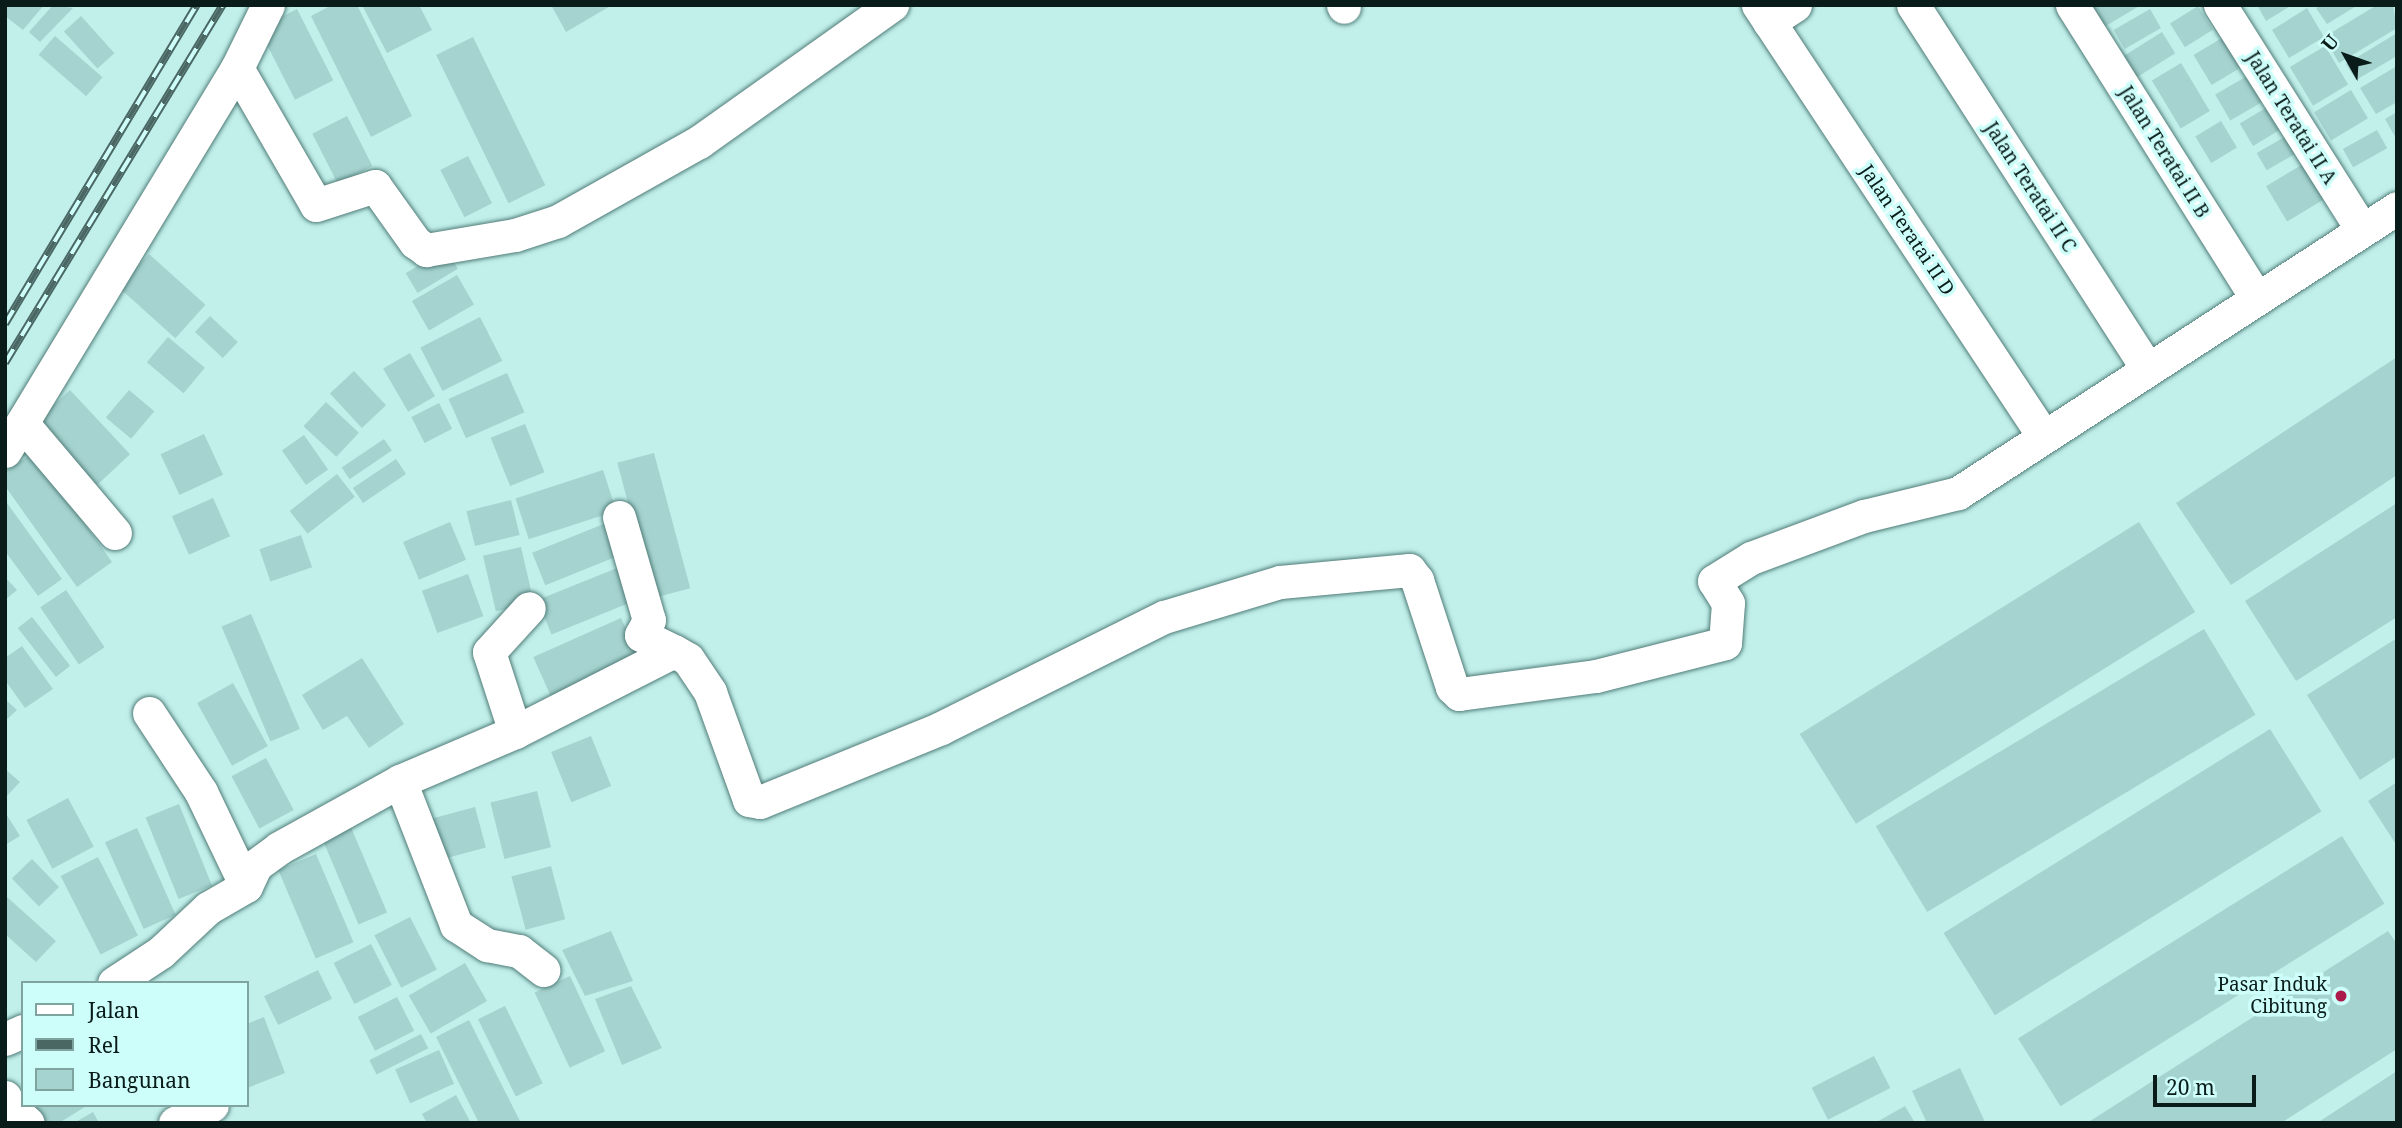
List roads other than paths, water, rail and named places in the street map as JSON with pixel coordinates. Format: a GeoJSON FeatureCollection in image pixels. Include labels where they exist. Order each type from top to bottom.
{"type":"FeatureCollection","features":[{"type":"Feature","properties":{"kind":"street"},"geometry":{"type":"LineString","coordinates":[[115,533],[14,437],[237,68],[268,5]]}},
{"type":"Feature","properties":{"kind":"street"},"geometry":{"type":"LineString","coordinates":[[237,68],[316,205],[375,186],[415,242],[426,250],[515,235],[558,221],[699,142],[892,5]]}},
{"type":"Feature","properties":{"kind":"street","name":"Jalan Teratai II C"},"geometry":{"type":"LineString","coordinates":[[1913,5],[2148,369]]}},
{"type":"Feature","properties":{"kind":"street","name":"Jalan Teratai II B"},"geometry":{"type":"LineString","coordinates":[[2072,5],[2257,299]]}},
{"type":"Feature","properties":{"kind":"street","name":"Jalan Teratai II A"},"geometry":{"type":"LineString","coordinates":[[2220,5],[2362,230]]}},
{"type":"Feature","properties":{"kind":"street","name":"Jalan Teratai II D"},"geometry":{"type":"LineString","coordinates":[[1774,11],[2045,437]]}},
{"type":"Feature","properties":{"kind":"street"},"geometry":{"type":"LineString","coordinates":[[619,517],[649,620],[641,635],[688,659],[710,692],[749,800],[760,802],[941,728],[1164,617],[1280,582],[1409,570],[1417,580],[1452,687],[1459,695],[1596,676],[1725,643],[1728,603],[1714,581],[1751,558],[1864,516],[1958,493],[2397,208]]}},
{"type":"Feature","properties":{"kind":"street"},"geometry":{"type":"LineString","coordinates":[[515,732],[489,652],[529,608]]}},
{"type":"Feature","properties":{"kind":"street"},"geometry":{"type":"LineString","coordinates":[[117,981],[161,952],[208,908],[246,886],[256,864],[279,848],[400,781],[515,732],[674,651]]}},
{"type":"Feature","properties":{"kind":"street"},"geometry":{"type":"LineString","coordinates":[[149,713],[201,792],[246,886]]}},
{"type":"Feature","properties":{"kind":"street"},"geometry":{"type":"LineString","coordinates":[[400,781],[456,925],[487,945],[519,951],[542,970]]}},
{"type":"Feature","properties":{"kind":"street"},"geometry":{"type":"LineString","coordinates":[[5,1039],[21,1032]]}},
{"type":"Feature","properties":{"kind":"street"},"geometry":{"type":"LineString","coordinates":[[5,1097],[10,1108],[28,1123]]}},
{"type":"Feature","properties":{"kind":"street"},"geometry":{"type":"LineString","coordinates":[[175,1123],[208,1107]]}},
{"type":"Feature","properties":{"kind":"railway"},"geometry":{"type":"LineString","coordinates":[[5,324],[197,5]]}},
{"type":"Feature","properties":{"kind":"railway"},"geometry":{"type":"LineString","coordinates":[[5,363],[223,5]]}},
{"type":"Feature","properties":{"kind":"place","name":"Pasar Induk Cibitung"},"geometry":{"type":"Point","coordinates":[2341,996]}}]}
